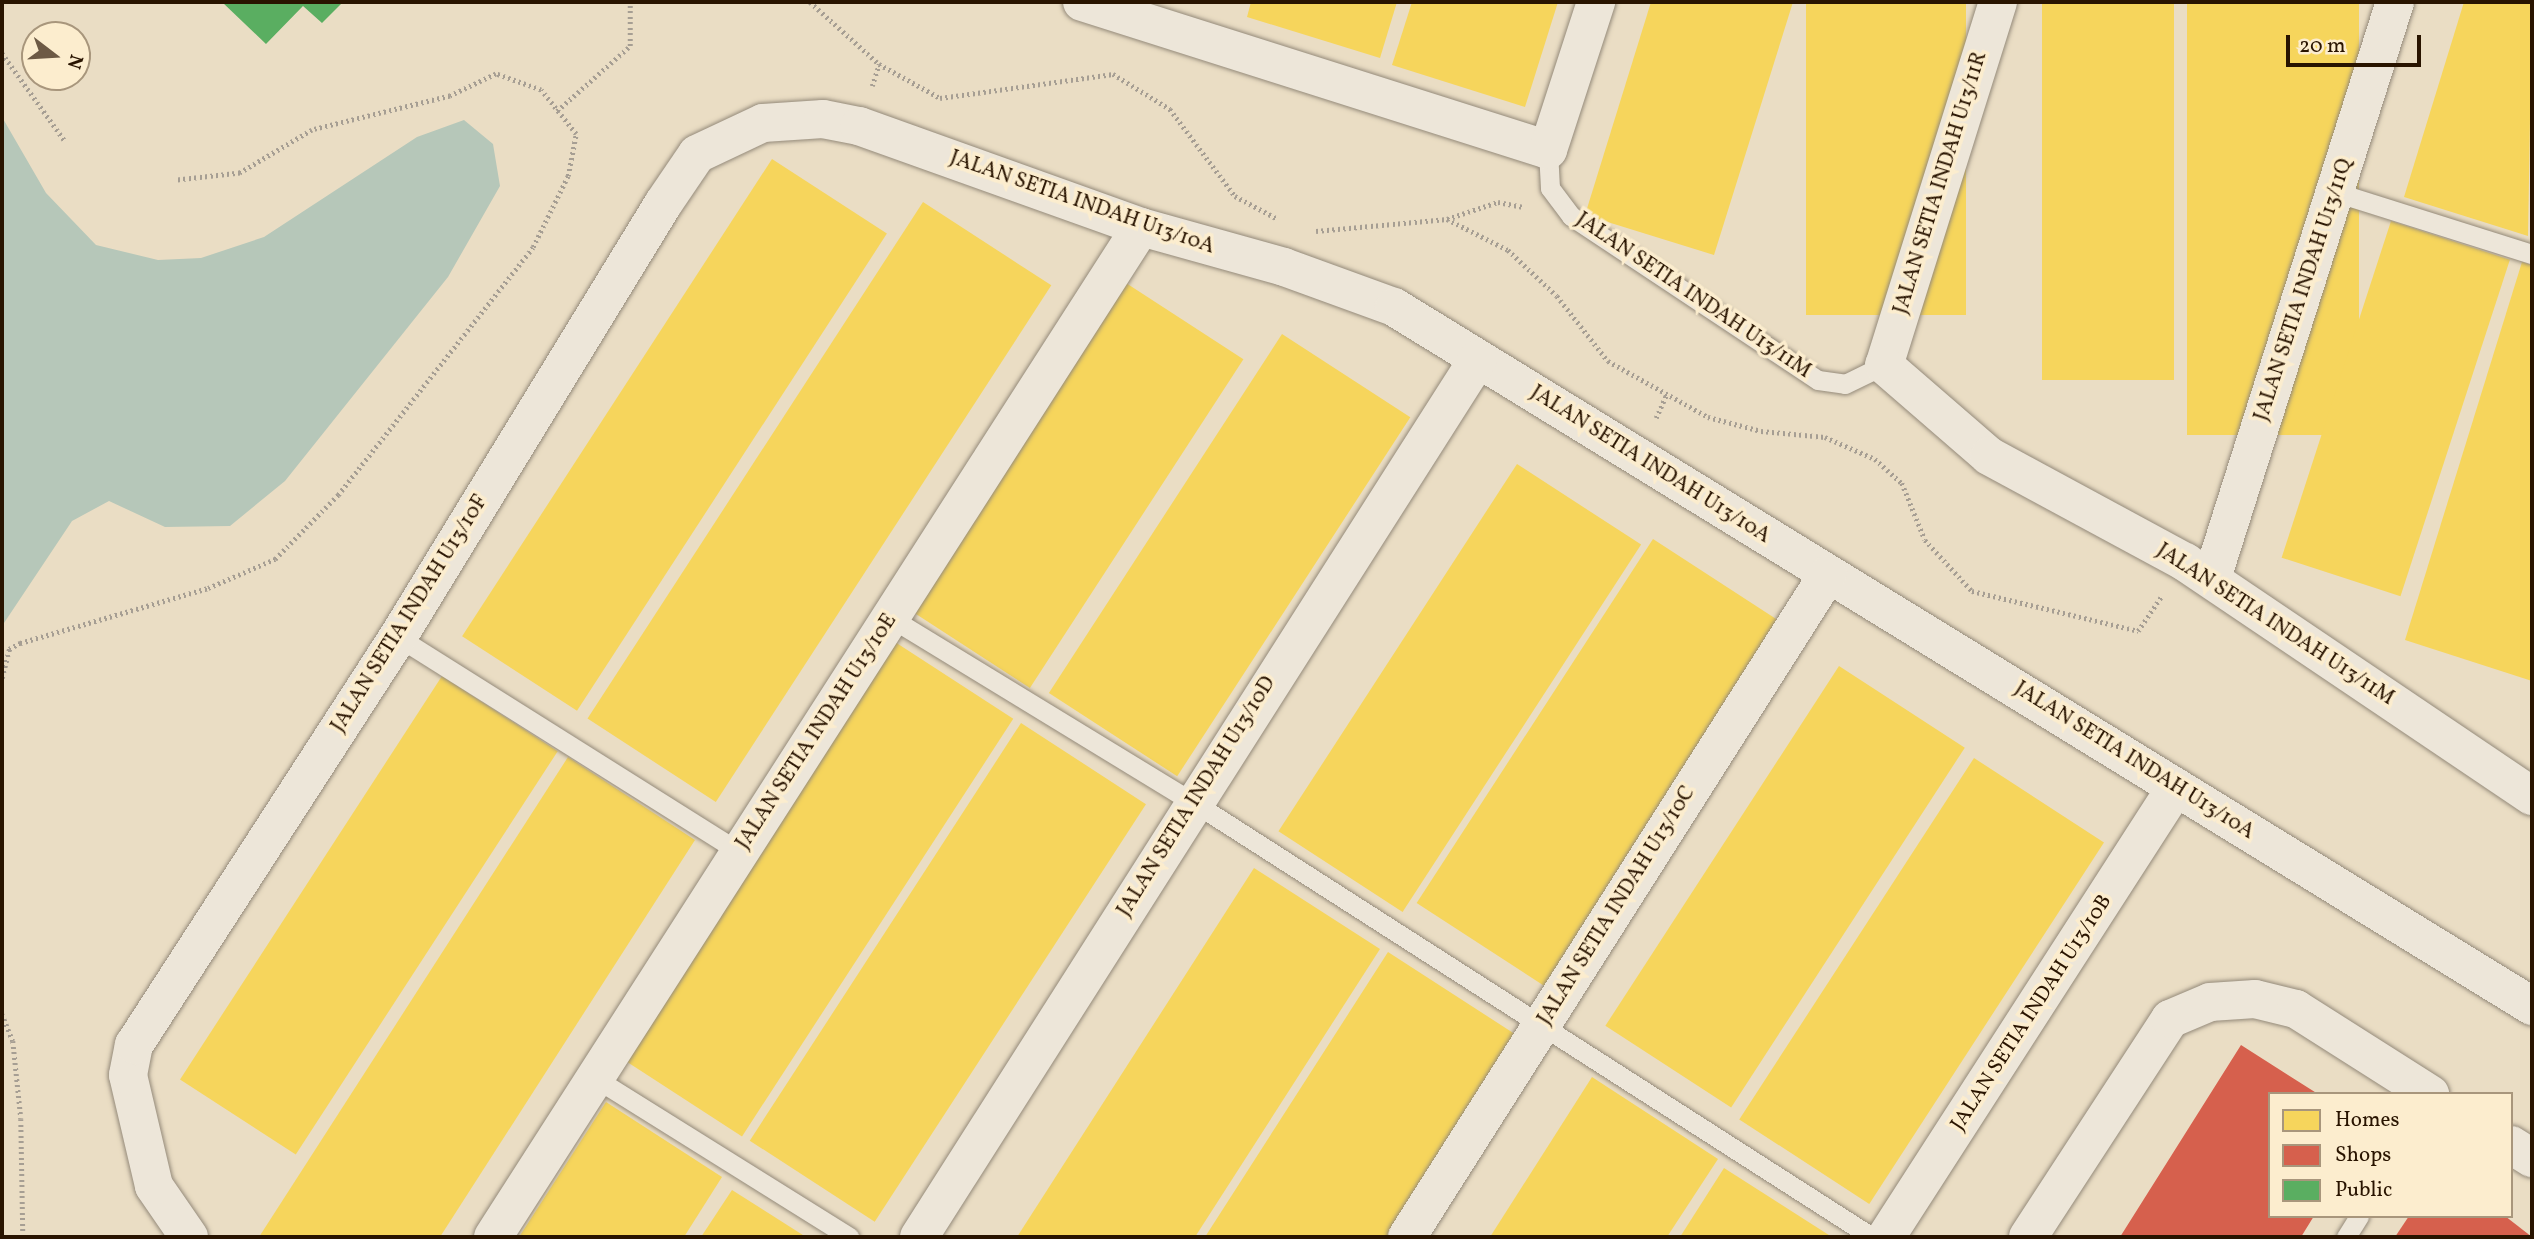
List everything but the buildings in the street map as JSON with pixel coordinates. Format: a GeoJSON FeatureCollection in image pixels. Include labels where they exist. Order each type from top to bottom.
{"type":"FeatureCollection","features":[{"type":"Feature","properties":{"kind":"street"},"geometry":{"type":"LineString","coordinates":[[1083,2],[1176,16],[1548,150],[1596,2]]}},
{"type":"Feature","properties":{"kind":"street","name":"JALAN SETIA INDAH U13/11R"},"geometry":{"type":"LineString","coordinates":[[1884,365],[1998,2]]}},
{"type":"Feature","properties":{"kind":"street","name":"JALAN SETIA INDAH U13/11Q"},"geometry":{"type":"LineString","coordinates":[[2212,579],[2395,2]]}},
{"type":"Feature","properties":{"kind":"street","name":"JALAN SETIA INDAH U13/10A"},"geometry":{"type":"LineString","coordinates":[[698,154],[763,123],[823,119],[1141,227],[1284,267],[1394,307],[2532,1006]]}},
{"type":"Feature","properties":{"kind":"street","name":"JALAN SETIA INDAH U13/10F"},"geometry":{"type":"LineString","coordinates":[[189,1237],[154,1186],[128,1075],[134,1045],[165,992],[398,637],[698,154]]}},
{"type":"Feature","properties":{"kind":"street","name":"JALAN SETIA INDAH U13/10E"},"geometry":{"type":"LineString","coordinates":[[493,1237],[1141,227]]}},
{"type":"Feature","properties":{"kind":"street","name":"JALAN SETIA INDAH U13/10D"},"geometry":{"type":"LineString","coordinates":[[919,1237],[1193,802],[1478,359]]}},
{"type":"Feature","properties":{"kind":"street","name":"JALAN SETIA INDAH U13/11M"},"geometry":{"type":"LineString","coordinates":[[1884,365],[1989,456],[2212,579],[2532,796]]}},
{"type":"Feature","properties":{"kind":"street","name":"JALAN SETIA INDAH U13/10C"},"geometry":{"type":"LineString","coordinates":[[1407,1237],[1828,574]]}},
{"type":"Feature","properties":{"kind":"street","name":"JALAN SETIA INDAH U13/10B"},"geometry":{"type":"LineString","coordinates":[[1886,1237],[2176,787]]}},
{"type":"Feature","properties":{"kind":"street"},"geometry":{"type":"LineString","coordinates":[[2028,1237],[2170,1019],[2210,1002],[2255,999],[2296,1009],[2427,1092]]}},
{"type":"Feature","properties":{"kind":"street"},"geometry":{"type":"LineString","coordinates":[[2513,1146],[2532,1158]]}},
{"type":"Feature","properties":{"kind":"lane","name":"JALAN SETIA INDAH U13/11M"},"geometry":{"type":"LineString","coordinates":[[1548,150],[1550,188],[1571,216],[1818,380],[1845,384],[1884,365]]}},
{"type":"Feature","properties":{"kind":"lane"},"geometry":{"type":"LineString","coordinates":[[2335,192],[2532,254]]}},
{"type":"Feature","properties":{"kind":"lane"},"geometry":{"type":"LineString","coordinates":[[891,618],[1193,802],[1872,1237]]}},
{"type":"Feature","properties":{"kind":"lane"},"geometry":{"type":"LineString","coordinates":[[398,637],[739,852]]}},
{"type":"Feature","properties":{"kind":"lane"},"geometry":{"type":"LineString","coordinates":[[595,1078],[849,1237]]}},
{"type":"Feature","properties":{"kind":"lane"},"geometry":{"type":"LineString","coordinates":[[2346,1237],[2358,1218]]}},
{"type":"Feature","properties":{"kind":"path"},"geometry":{"type":"LineString","coordinates":[[557,111],[631,46],[630,2]]}},
{"type":"Feature","properties":{"kind":"path"},"geometry":{"type":"LineString","coordinates":[[810,2],[879,64],[940,98],[1113,74],[1170,109],[1235,196],[1280,220]]}},
{"type":"Feature","properties":{"kind":"path"},"geometry":{"type":"LineString","coordinates":[[2,53],[65,141]]}},
{"type":"Feature","properties":{"kind":"path"},"geometry":{"type":"LineString","coordinates":[[2,678],[9,649],[20,643],[208,588],[275,558],[338,495],[533,247],[568,176],[576,134],[541,90],[496,74],[450,96],[312,130],[240,173],[177,180]]}},
{"type":"Feature","properties":{"kind":"path"},"geometry":{"type":"LineString","coordinates":[[1303,232],[1447,219],[1499,201]]}},
{"type":"Feature","properties":{"kind":"path"},"geometry":{"type":"LineString","coordinates":[[1447,219],[1508,250],[1557,296],[1608,361],[1708,416],[1760,431],[1825,437],[1875,459],[1902,483],[1925,540],[1972,591],[2138,631]]}},
{"type":"Feature","properties":{"kind":"path"},"geometry":{"type":"LineString","coordinates":[[1653,426],[1667,393]]}},
{"type":"Feature","properties":{"kind":"path"},"geometry":{"type":"LineString","coordinates":[[2,1014],[13,1041],[21,1119],[23,1237]]}},
{"type":"Feature","properties":{"kind":"shaded area"},"geometry":{"type":"Polygon","coordinates":[[[2,117],[46,193],[96,245],[158,260],[201,258],[264,237],[417,137],[464,120],[493,144],[500,186],[448,277],[285,481],[230,526],[165,527],[109,501],[72,521],[2,626],[2,117]]]}}]}
